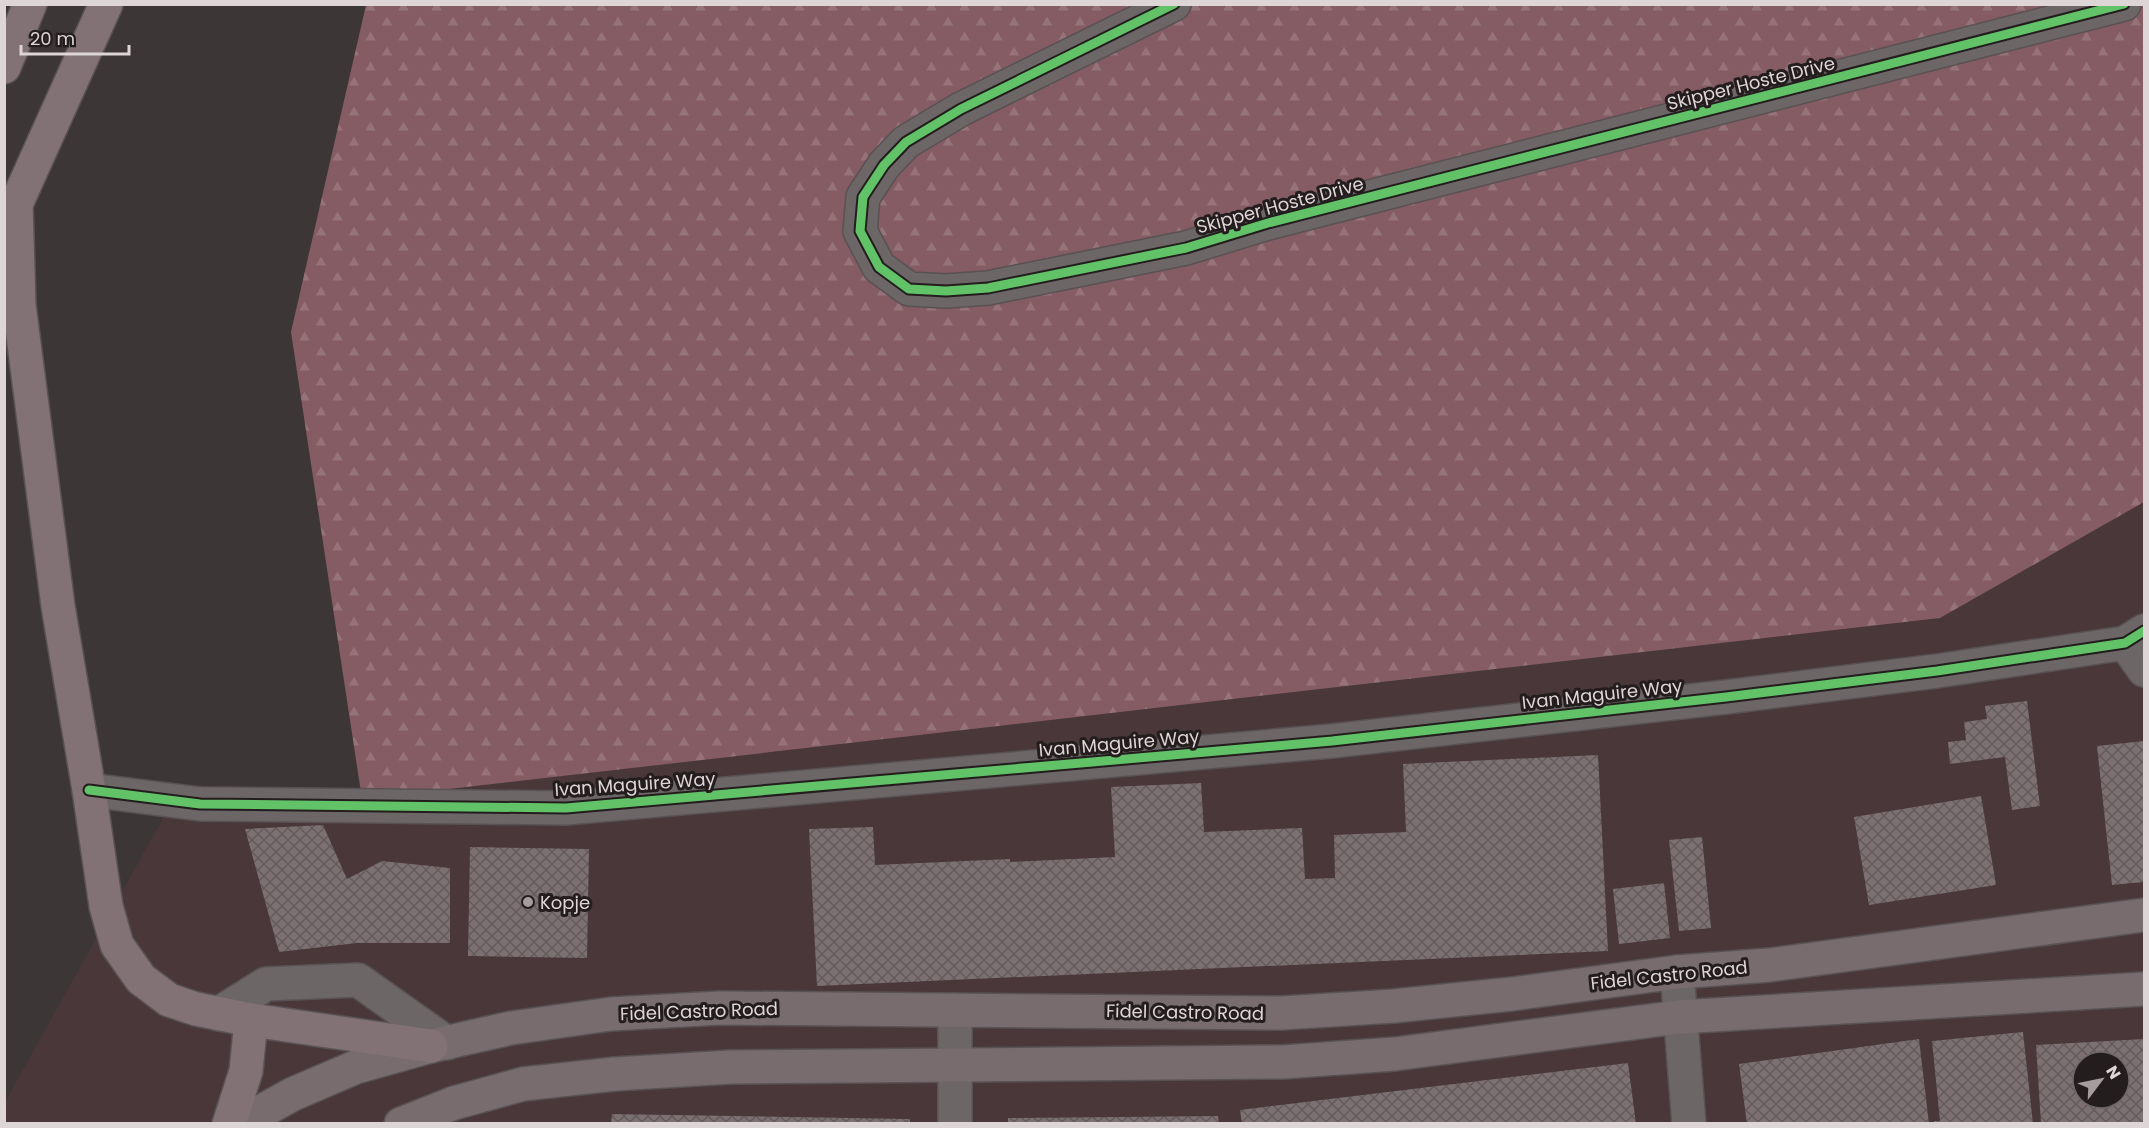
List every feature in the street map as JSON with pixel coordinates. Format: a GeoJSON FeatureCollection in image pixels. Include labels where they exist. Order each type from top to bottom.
{"type":"FeatureCollection","features":[{"type":"Feature","properties":{"kind":"highway"},"geometry":{"type":"LineString","coordinates":[[4,67],[30,4]]}},
{"type":"Feature","properties":{"kind":"highway"},"geometry":{"type":"LineString","coordinates":[[106,4],[10,215],[19,305],[58,606],[106,906],[117,945],[141,979],[169,1000],[196,1009],[250,1020],[439,1044]]}},
{"type":"Feature","properties":{"kind":"highway"},"geometry":{"type":"LineString","coordinates":[[229,1124],[246,1071],[250,1020]]}},
{"type":"Feature","properties":{"kind":"main road","name":"Fidel Castro Road"},"geometry":{"type":"LineString","coordinates":[[239,1124],[293,1094],[356,1067],[439,1044],[511,1028],[611,1014],[720,1008],[1282,1013],[1394,1006],[1677,972],[1770,965],[2145,915]]}},
{"type":"Feature","properties":{"kind":"main road"},"geometry":{"type":"LineString","coordinates":[[401,1124],[454,1103],[523,1084],[615,1074],[731,1067],[1294,1061],[1395,1053],[1680,1017],[2145,989]]}},
{"type":"Feature","properties":{"kind":"street","name":"Skipper Hoste Drive"},"geometry":{"type":"LineString","coordinates":[[1174,4],[961,109],[906,142],[884,165],[863,197],[860,231],[879,267],[909,289],[946,291],[988,288],[1186,248],[1268,223],[2124,4]]}},
{"type":"Feature","properties":{"kind":"street","name":"Ivan Maguire Way"},"geometry":{"type":"LineString","coordinates":[[89,790],[200,804],[566,807],[1332,741],[1726,697],[1937,670],[2135,637]]}},
{"type":"Feature","properties":{"kind":"street"},"geometry":{"type":"LineString","coordinates":[[2135,637],[2145,670]]}},
{"type":"Feature","properties":{"kind":"street"},"geometry":{"type":"LineString","coordinates":[[1677,972],[1689,1124]]}},
{"type":"Feature","properties":{"kind":"street"},"geometry":{"type":"LineString","coordinates":[[219,1014],[266,984],[358,980],[439,1044]]}},
{"type":"Feature","properties":{"kind":"street"},"geometry":{"type":"LineString","coordinates":[[955,1010],[955,1124]]}},
{"type":"Feature","properties":{"kind":"shaded area"},"geometry":{"type":"Polygon","coordinates":[[[2144,502],[2144,1123],[5,1124],[5,1102],[168,809],[362,799],[1940,618],[2144,502]]]}},
{"type":"Feature","properties":{"kind":"green space"},"geometry":{"type":"Polygon","coordinates":[[[366,5],[2144,5],[2144,502],[1940,618],[362,799],[291,332],[366,5]]]}},
{"type":"Feature","properties":{"kind":"building"},"geometry":{"type":"Polygon","coordinates":[[[2027,701],[2040,806],[2012,810],[2005,757],[1950,764],[1948,742],[1966,740],[1964,722],[1987,719],[1985,706],[2027,701]]]}},
{"type":"Feature","properties":{"kind":"building"},"geometry":{"type":"Polygon","coordinates":[[[2144,741],[2144,882],[2112,885],[2097,746],[2144,741]]]}},
{"type":"Feature","properties":{"kind":"building"},"geometry":{"type":"Polygon","coordinates":[[[1598,755],[1608,951],[817,986],[809,829],[873,827],[875,865],[1115,857],[1111,787],[1201,783],[1204,832],[1302,828],[1305,879],[1335,878],[1334,835],[1406,832],[1403,764],[1598,755]]]}},
{"type":"Feature","properties":{"kind":"building"},"geometry":{"type":"Polygon","coordinates":[[[1981,796],[1996,885],[1869,905],[1854,817],[1981,796]]]}},
{"type":"Feature","properties":{"kind":"building"},"geometry":{"type":"Polygon","coordinates":[[[323,825],[347,879],[382,861],[450,868],[450,943],[357,943],[279,952],[245,829],[323,825]]]}},
{"type":"Feature","properties":{"kind":"building"},"geometry":{"type":"Polygon","coordinates":[[[1702,837],[1711,928],[1679,931],[1669,840],[1702,837]]]}},
{"type":"Feature","properties":{"kind":"building","name":"Kopje"},"geometry":{"type":"Polygon","coordinates":[[[470,847],[589,849],[587,958],[468,956],[470,847]]]}},
{"type":"Feature","properties":{"kind":"building"},"geometry":{"type":"Polygon","coordinates":[[[1664,883],[1670,938],[1619,944],[1613,889],[1664,883]]]}},
{"type":"Feature","properties":{"kind":"building"},"geometry":{"type":"Polygon","coordinates":[[[2023,1032],[2033,1124],[1935,1124],[1934,1121],[1940,1121],[1932,1041],[2023,1032]]]}},
{"type":"Feature","properties":{"kind":"building"},"geometry":{"type":"Polygon","coordinates":[[[1919,1039],[1929,1124],[1747,1124],[1739,1064],[1919,1039]]]}},
{"type":"Feature","properties":{"kind":"building"},"geometry":{"type":"Polygon","coordinates":[[[2144,1039],[2144,1124],[2041,1124],[2036,1045],[2144,1039]]]}},
{"type":"Feature","properties":{"kind":"building"},"geometry":{"type":"Polygon","coordinates":[[[1628,1063],[1636,1124],[1242,1124],[1240,1110],[1628,1063]]]}},
{"type":"Feature","properties":{"kind":"building"},"geometry":{"type":"Polygon","coordinates":[[[612,1114],[910,1119],[910,1124],[611,1124],[612,1114]]]}},
{"type":"Feature","properties":{"kind":"building"},"geometry":{"type":"Polygon","coordinates":[[[1218,1116],[1219,1124],[1008,1124],[1008,1118],[1218,1116]]]}},
{"type":"Feature","properties":{"kind":"cycle path"},"geometry":{"type":"LineString","coordinates":[[1174,4],[961,109],[906,142],[884,165],[863,197],[860,231],[879,267],[909,289],[946,291],[988,288],[1186,248],[1268,223],[2124,4]]}},
{"type":"Feature","properties":{"kind":"cycle path"},"geometry":{"type":"LineString","coordinates":[[89,790],[200,804],[566,808],[1332,741],[1726,697],[1937,671],[2125,643],[2144,631]]}},
{"type":"Feature","properties":{"kind":"place","name":"Kopje"},"geometry":{"type":"Point","coordinates":[528,902]}}]}
